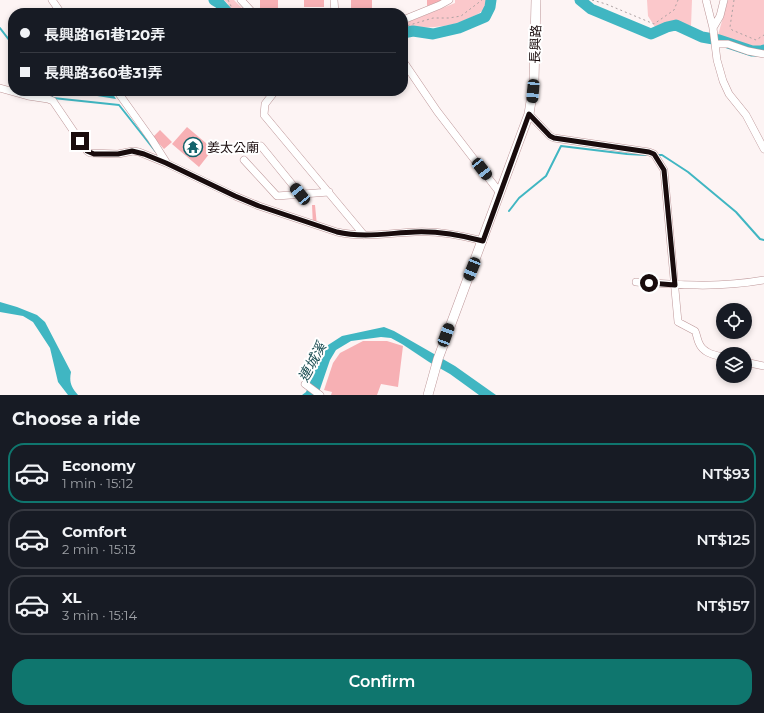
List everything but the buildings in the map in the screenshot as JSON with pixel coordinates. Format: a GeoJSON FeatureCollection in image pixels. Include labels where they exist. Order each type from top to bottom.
{"type":"FeatureCollection","features":[{"type":"Feature","properties":{"kind":"main road","name":"長興路"},"geometry":{"type":"LineString","coordinates":[[428,395],[437,360],[483,241],[529,114],[534,82],[536,0]]}},
{"type":"Feature","properties":{"kind":"street"},"geometry":{"type":"LineString","coordinates":[[241,0],[248,8]]}},
{"type":"Feature","properties":{"kind":"street"},"geometry":{"type":"LineString","coordinates":[[408,18],[449,0]]}},
{"type":"Feature","properties":{"kind":"street"},"geometry":{"type":"LineString","coordinates":[[706,0],[722,81],[728,94],[746,116],[764,149]]}},
{"type":"Feature","properties":{"kind":"street"},"geometry":{"type":"LineString","coordinates":[[714,37],[724,0]]}},
{"type":"Feature","properties":{"kind":"street"},"geometry":{"type":"LineString","coordinates":[[714,37],[748,51],[764,54]]}},
{"type":"Feature","properties":{"kind":"street"},"geometry":{"type":"LineString","coordinates":[[408,68],[437,111],[500,193]]}},
{"type":"Feature","properties":{"kind":"street"},"geometry":{"type":"LineString","coordinates":[[28,96],[48,98],[53,101],[87,151],[90,153],[118,154],[132,151],[144,154],[259,206],[337,232],[351,235],[445,232],[483,241]]}},
{"type":"Feature","properties":{"kind":"street"},"geometry":{"type":"LineString","coordinates":[[121,96],[152,140],[166,163]]}},
{"type":"Feature","properties":{"kind":"street"},"geometry":{"type":"LineString","coordinates":[[271,96],[265,104],[264,115],[364,235]]}},
{"type":"Feature","properties":{"kind":"street"},"geometry":{"type":"LineString","coordinates":[[529,114],[550,136],[554,138],[654,154],[664,170],[678,322],[695,331],[699,345],[709,354],[716,356]]}},
{"type":"Feature","properties":{"kind":"street"},"geometry":{"type":"LineString","coordinates":[[261,146],[300,194]]}},
{"type":"Feature","properties":{"kind":"street"},"geometry":{"type":"LineString","coordinates":[[244,160],[277,196],[329,192]]}},
{"type":"Feature","properties":{"kind":"street"},"geometry":{"type":"LineString","coordinates":[[636,282],[716,286],[744,284],[764,280]]}},
{"type":"Feature","properties":{"kind":"street"},"geometry":{"type":"LineString","coordinates":[[752,363],[764,366]]}},
{"type":"Feature","properties":{"kind":"street"},"geometry":{"type":"LineString","coordinates":[[305,384],[320,395]]}},
{"type":"Feature","properties":{"kind":"path"},"geometry":{"type":"LineString","coordinates":[[408,26],[433,18],[461,16],[482,0]]}},
{"type":"Feature","properties":{"kind":"path"},"geometry":{"type":"LineString","coordinates":[[592,0],[606,4],[654,24],[674,10],[678,0]]}},
{"type":"Feature","properties":{"kind":"path"},"geometry":{"type":"LineString","coordinates":[[734,0],[730,27],[732,30],[756,40],[764,35]]}},
{"type":"Feature","properties":{"kind":"shaded area"},"geometry":{"type":"Polygon","coordinates":[[[224,0],[234,0],[242,8],[229,8],[228,4],[224,0]]]}},
{"type":"Feature","properties":{"kind":"shaded area"},"geometry":{"type":"Polygon","coordinates":[[[455,0],[489,0],[482,11],[458,23],[443,26],[408,28],[408,22],[455,3],[455,0]]]}},
{"type":"Feature","properties":{"kind":"shaded area"},"geometry":{"type":"Polygon","coordinates":[[[647,0],[692,0],[691,26],[677,21],[655,27],[648,16],[647,0]]]}},
{"type":"Feature","properties":{"kind":"shaded area"},"geometry":{"type":"Polygon","coordinates":[[[728,0],[764,0],[764,45],[760,50],[718,35],[728,0]]]}},
{"type":"Feature","properties":{"kind":"water"},"geometry":{"type":"Polygon","coordinates":[[[97,96],[114,96],[116,99],[97,96]]]}},
{"type":"Feature","properties":{"kind":"water"},"geometry":{"type":"Polygon","coordinates":[[[0,302],[37,315],[45,322],[71,372],[71,384],[78,395],[68,395],[58,382],[50,348],[33,322],[23,316],[0,312],[0,302]]]}},
{"type":"Feature","properties":{"kind":"water"},"geometry":{"type":"Polygon","coordinates":[[[384,327],[394,331],[455,366],[496,395],[479,395],[450,374],[402,344],[391,338],[381,337],[351,341],[336,350],[330,360],[318,395],[302,395],[306,392],[325,347],[342,336],[384,327]]]}},
{"type":"Feature","properties":{"kind":"waterway"},"geometry":{"type":"LineString","coordinates":[[214,0],[224,8]]}},
{"type":"Feature","properties":{"kind":"waterway"},"geometry":{"type":"LineString","coordinates":[[408,32],[413,31],[433,34],[459,28],[485,17],[490,7],[491,0]]}},
{"type":"Feature","properties":{"kind":"waterway"},"geometry":{"type":"LineString","coordinates":[[580,0],[591,9],[651,34],[676,25],[702,37],[719,40],[752,51],[764,50]]}},
{"type":"Feature","properties":{"kind":"waterway"},"geometry":{"type":"LineString","coordinates":[[0,28],[8,38]]}},
{"type":"Feature","properties":{"kind":"waterway"},"geometry":{"type":"LineString","coordinates":[[51,96],[53,98],[119,105],[156,152]]}},
{"type":"Feature","properties":{"kind":"waterway"},"geometry":{"type":"LineString","coordinates":[[509,211],[519,198],[546,176],[561,146],[646,155]]}},
{"type":"Feature","properties":{"kind":"waterway"},"geometry":{"type":"LineString","coordinates":[[657,155],[662,155],[688,172],[736,212],[760,239],[764,240]]}},
{"type":"Feature","properties":{"kind":"place","name":"姜太公廟"},"geometry":{"type":"Point","coordinates":[193,147]}},
{"type":"Feature","properties":{"kind":"route"},"geometry":{"type":"LineString","coordinates":[[80,141],[87,151],[94,154],[118,154],[132,151],[139,152],[259,206],[337,232],[351,235],[364,235],[445,232],[483,241],[529,114],[550,136],[554,138],[649,152],[654,154],[660,162],[664,170],[675,285],[649,283]]}},
{"type":"Feature","properties":{"kind":"water label","name":"連城溪"},"geometry":{"type":"Point","coordinates":[312,362]}}]}
